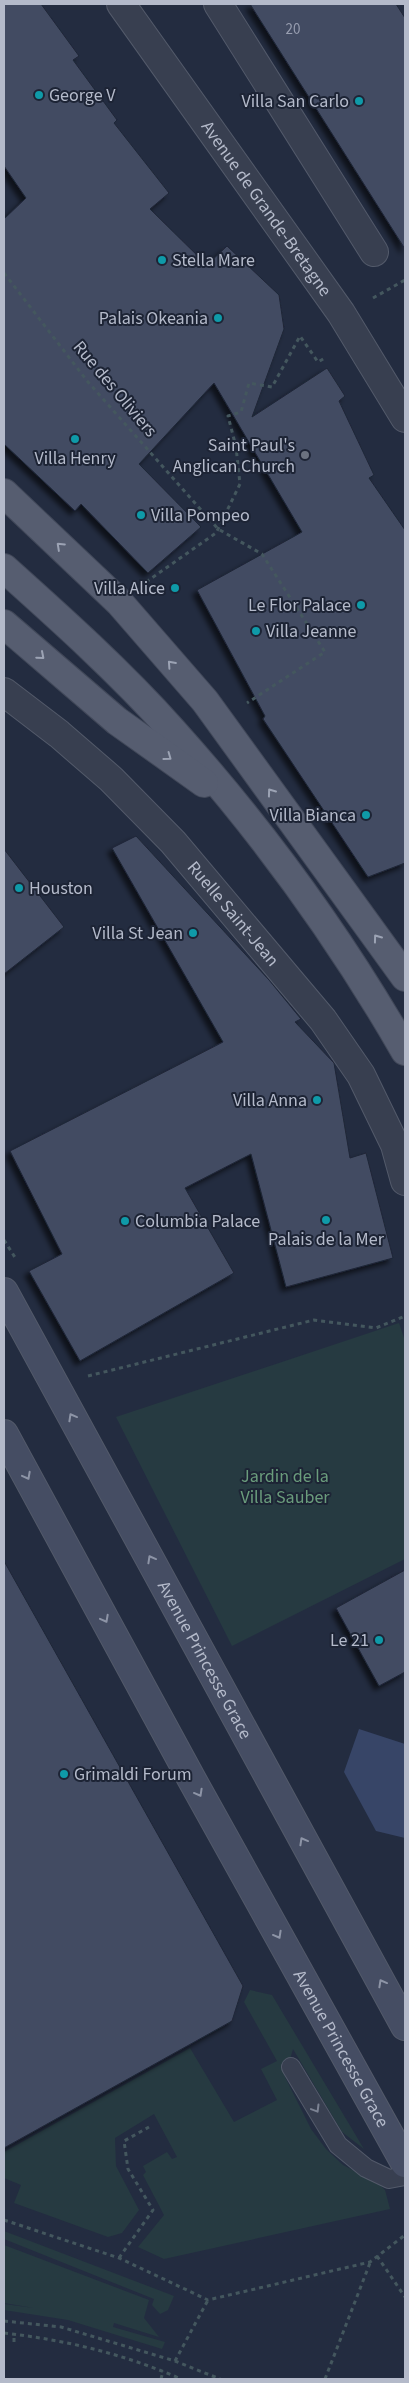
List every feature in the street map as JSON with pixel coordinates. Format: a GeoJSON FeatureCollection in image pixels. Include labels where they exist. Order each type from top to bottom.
{"type":"FeatureCollection","features":[{"type":"Feature","properties":{"kind":"main road"},"geometry":{"type":"LineString","coordinates":[[4,493],[119,602],[215,714],[405,977]]}},
{"type":"Feature","properties":{"kind":"main road"},"geometry":{"type":"LineString","coordinates":[[4,568],[118,673],[171,729],[238,808],[319,915],[359,974],[405,1050]]}},
{"type":"Feature","properties":{"kind":"main road"},"geometry":{"type":"LineString","coordinates":[[4,624],[117,721],[238,808]]}},
{"type":"Feature","properties":{"kind":"street","name":"Avenue de Grande-Bretagne"},"geometry":{"type":"LineString","coordinates":[[120,4],[341,313],[405,418]]}},
{"type":"Feature","properties":{"kind":"street"},"geometry":{"type":"LineString","coordinates":[[218,4],[374,252]]}},
{"type":"Feature","properties":{"kind":"street","name":"Ruelle Saint-Jean"},"geometry":{"type":"LineString","coordinates":[[4,692],[59,734],[103,773],[173,842],[323,1020],[361,1074],[395,1145],[405,1181]]}},
{"type":"Feature","properties":{"kind":"street","name":"Avenue Princesse Grace"},"geometry":{"type":"LineString","coordinates":[[4,1292],[405,2026]]}},
{"type":"Feature","properties":{"kind":"street","name":"Avenue Princesse Grace"},"geometry":{"type":"LineString","coordinates":[[4,1434],[191,1778],[402,2150]]}},
{"type":"Feature","properties":{"kind":"lane"},"geometry":{"type":"LineString","coordinates":[[291,2067],[338,2145],[366,2168],[390,2179],[405,2176]]}},
{"type":"Feature","properties":{"kind":"path","name":"Rue des Oliviers"},"geometry":{"type":"LineString","coordinates":[[4,273],[88,382],[218,529],[262,554],[325,652],[240,707]]}},
{"type":"Feature","properties":{"kind":"path"},"geometry":{"type":"LineString","coordinates":[[373,298],[405,280]]}},
{"type":"Feature","properties":{"kind":"path"},"geometry":{"type":"LineString","coordinates":[[141,586],[216,533],[240,484],[236,447],[228,416],[241,412],[249,383],[272,387],[300,336],[318,362],[325,358]]}},
{"type":"Feature","properties":{"kind":"path"},"geometry":{"type":"LineString","coordinates":[[88,1376],[314,1320],[376,1328],[405,1316]]}},
{"type":"Feature","properties":{"kind":"path"},"geometry":{"type":"LineString","coordinates":[[119,2258],[153,2210],[128,2169],[124,2141],[149,2127]]}},
{"type":"Feature","properties":{"kind":"path"},"geometry":{"type":"LineString","coordinates":[[4,2220],[119,2258],[208,2300],[370,2262],[405,2235]]}},
{"type":"Feature","properties":{"kind":"path"},"geometry":{"type":"LineString","coordinates":[[377,2256],[405,2297]]}},
{"type":"Feature","properties":{"kind":"path"},"geometry":{"type":"LineString","coordinates":[[325,2379],[370,2262]]}},
{"type":"Feature","properties":{"kind":"path"},"geometry":{"type":"LineString","coordinates":[[175,2361],[208,2300]]}},
{"type":"Feature","properties":{"kind":"path"},"geometry":{"type":"LineString","coordinates":[[4,2321],[61,2327],[175,2361],[220,2379]]}},
{"type":"Feature","properties":{"kind":"path"},"geometry":{"type":"LineString","coordinates":[[4,2333],[47,2337],[106,2351],[181,2379]]}},
{"type":"Feature","properties":{"kind":"path"},"geometry":{"type":"LineString","coordinates":[[14,2334],[14,2342]]}},
{"type":"Feature","properties":{"kind":"path"},"geometry":{"type":"LineString","coordinates":[[161,2379],[163,2371]]}},
{"type":"Feature","properties":{"kind":"green space","name":"Jardin de la Villa Sauber"},"geometry":{"type":"Polygon","coordinates":[[[399,1323],[405,1341],[405,1559],[232,1646],[116,1417],[399,1323]]]}},
{"type":"Feature","properties":{"kind":"green space"},"geometry":{"type":"Polygon","coordinates":[[[250,1990],[272,1995],[364,2149],[342,2132],[293,2049],[285,2077],[311,2129],[326,2149],[343,2165],[378,2183],[385,2190],[390,2209],[164,2259],[138,2247],[164,2215],[143,2175],[146,2172],[143,2166],[167,2152],[172,2159],[177,2157],[154,2114],[115,2138],[116,2166],[139,2210],[122,2233],[108,2237],[14,2203],[21,2185],[4,2178],[4,2152],[190,2048],[234,2122],[277,2100],[261,2069],[277,2061],[244,2002],[250,1990]]]}},
{"type":"Feature","properties":{"kind":"green space"},"geometry":{"type":"Polygon","coordinates":[[[4,2231],[174,2296],[168,2310],[160,2314],[152,2305],[154,2299],[4,2239],[4,2231]]]}},
{"type":"Feature","properties":{"kind":"green space"},"geometry":{"type":"Polygon","coordinates":[[[4,2245],[149,2300],[144,2318],[159,2337],[114,2323],[113,2327],[165,2342],[162,2349],[68,2320],[4,2310],[4,2304],[34,2308],[4,2303],[4,2245]]]}},
{"type":"Feature","properties":{"kind":"water"},"geometry":{"type":"Polygon","coordinates":[[[359,1729],[405,1744],[405,1838],[376,1831],[344,1772],[359,1729]]]}},
{"type":"Feature","properties":{"kind":"building"},"geometry":{"type":"Polygon","coordinates":[[[4,4],[41,4],[79,56],[73,60],[117,120],[114,123],[169,193],[150,209],[207,265],[227,246],[279,295],[284,329],[252,417],[327,368],[345,396],[339,401],[374,475],[369,478],[405,530],[405,863],[368,877],[263,719],[265,716],[197,590],[302,532],[214,383],[139,464],[201,527],[148,573],[81,504],[75,511],[4,444],[4,219],[26,198],[4,166],[4,4]]]}},
{"type":"Feature","properties":{"kind":"building","name":"Villa San Carlo"},"geometry":{"type":"Polygon","coordinates":[[[250,4],[396,4],[405,18],[405,249],[250,4]]]}},
{"type":"Feature","properties":{"kind":"building"},"geometry":{"type":"Polygon","coordinates":[[[136,836],[269,980],[301,1019],[295,1022],[334,1063],[350,1158],[366,1153],[393,1258],[286,1287],[251,1154],[185,1188],[234,1273],[80,1361],[29,1271],[62,1254],[10,1151],[223,1042],[112,848],[136,836]]]}},
{"type":"Feature","properties":{"kind":"building","name":"Houston"},"geometry":{"type":"Polygon","coordinates":[[[4,849],[64,927],[4,974],[4,849]]]}},
{"type":"Feature","properties":{"kind":"building","name":"Grimaldi Forum"},"geometry":{"type":"Polygon","coordinates":[[[4,1561],[243,1986],[232,2021],[4,2148],[4,1561]]]}},
{"type":"Feature","properties":{"kind":"building","name":"Le 21"},"geometry":{"type":"Polygon","coordinates":[[[405,1570],[405,1672],[379,1686],[336,1608],[405,1570]]]}},
{"type":"Feature","properties":{"kind":"place","name":"George V"},"geometry":{"type":"Point","coordinates":[39,95]}},
{"type":"Feature","properties":{"kind":"place","name":"Villa San Carlo"},"geometry":{"type":"Point","coordinates":[359,101]}},
{"type":"Feature","properties":{"kind":"place","name":"Stella Mare"},"geometry":{"type":"Point","coordinates":[162,260]}},
{"type":"Feature","properties":{"kind":"place","name":"Palais Okeania"},"geometry":{"type":"Point","coordinates":[218,318]}},
{"type":"Feature","properties":{"kind":"place","name":"Villa Henry"},"geometry":{"type":"Point","coordinates":[75,439]}},
{"type":"Feature","properties":{"kind":"place","name":"Saint Paul's Anglican Church"},"geometry":{"type":"Point","coordinates":[305,455]}},
{"type":"Feature","properties":{"kind":"place","name":"Villa Pompeo"},"geometry":{"type":"Point","coordinates":[141,515]}},
{"type":"Feature","properties":{"kind":"place","name":"Villa Alice"},"geometry":{"type":"Point","coordinates":[175,588]}},
{"type":"Feature","properties":{"kind":"place","name":"Le Flor Palace"},"geometry":{"type":"Point","coordinates":[361,605]}},
{"type":"Feature","properties":{"kind":"place","name":"Villa Jeanne"},"geometry":{"type":"Point","coordinates":[256,631]}},
{"type":"Feature","properties":{"kind":"place","name":"Villa Bianca"},"geometry":{"type":"Point","coordinates":[366,815]}},
{"type":"Feature","properties":{"kind":"place","name":"Houston"},"geometry":{"type":"Point","coordinates":[19,888]}},
{"type":"Feature","properties":{"kind":"place","name":"Villa St Jean"},"geometry":{"type":"Point","coordinates":[193,933]}},
{"type":"Feature","properties":{"kind":"place","name":"Villa Anna"},"geometry":{"type":"Point","coordinates":[317,1100]}},
{"type":"Feature","properties":{"kind":"place","name":"Palais de la Mer"},"geometry":{"type":"Point","coordinates":[326,1220]}},
{"type":"Feature","properties":{"kind":"place","name":"Columbia Palace"},"geometry":{"type":"Point","coordinates":[125,1221]}},
{"type":"Feature","properties":{"kind":"place","name":"Le 21"},"geometry":{"type":"Point","coordinates":[379,1640]}},
{"type":"Feature","properties":{"kind":"place","name":"Grimaldi Forum"},"geometry":{"type":"Point","coordinates":[64,1774]}}]}
